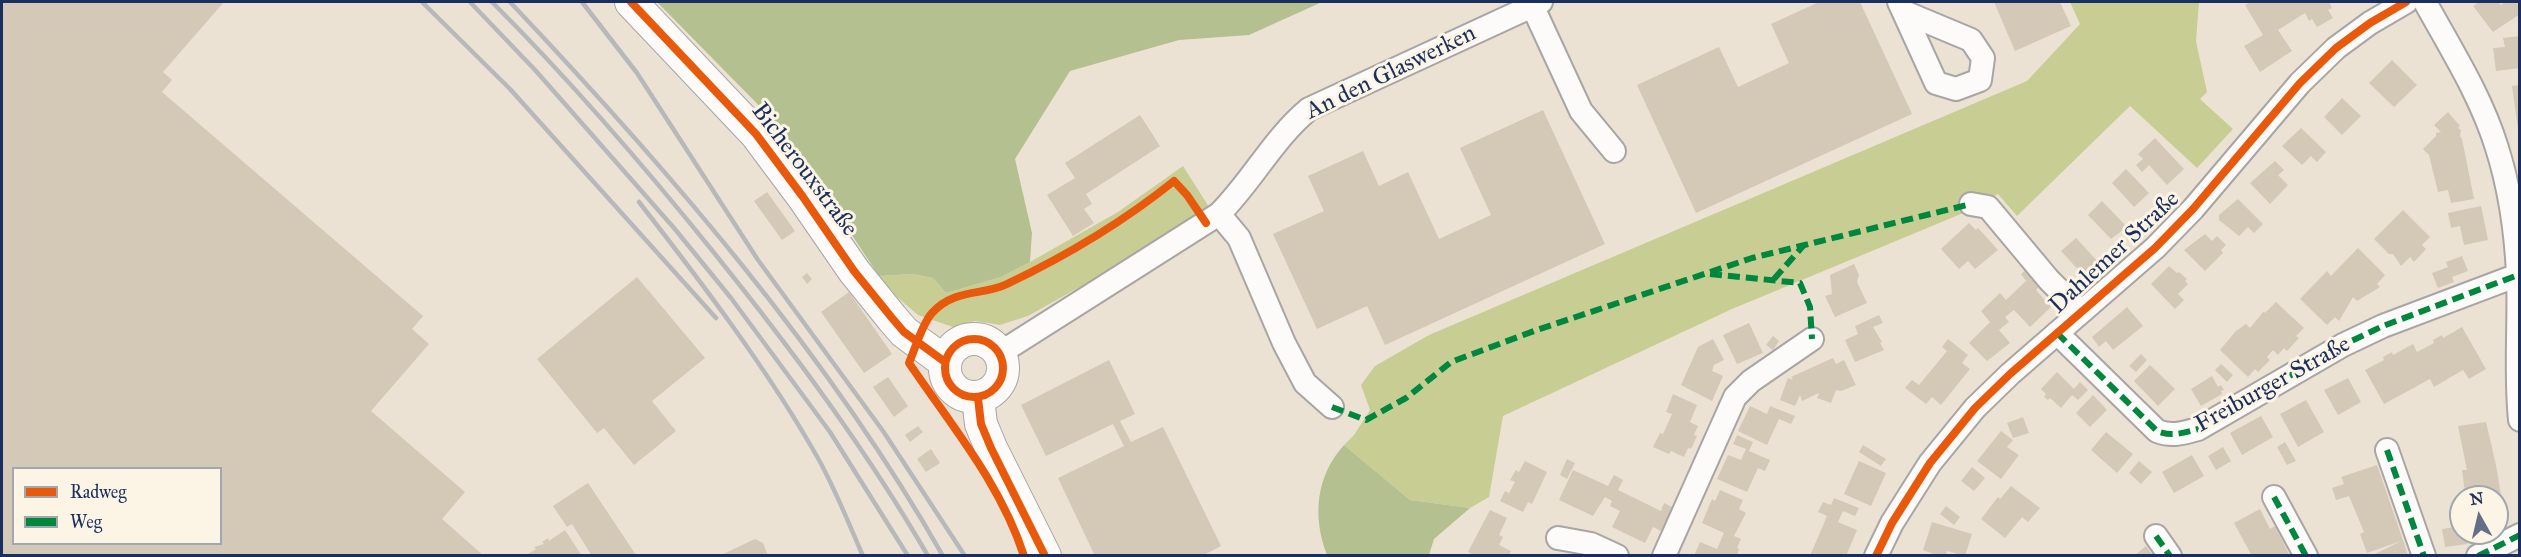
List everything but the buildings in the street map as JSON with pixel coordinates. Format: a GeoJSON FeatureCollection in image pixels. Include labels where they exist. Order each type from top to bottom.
{"type":"FeatureCollection","features":[{"type":"Feature","properties":{"kind":"street","name":"Bicherouxstraße"},"geometry":{"type":"LineString","coordinates":[[631,2],[756,134],[854,271],[904,332],[945,362]]}},
{"type":"Feature","properties":{"kind":"street","name":"Dahlemer Straße"},"geometry":{"type":"LineString","coordinates":[[1876,555],[1892,523],[1937,454],[1975,408],[2155,248],[2178,225],[2300,83],[2336,48],[2370,23],[2406,2]]}},
{"type":"Feature","properties":{"kind":"street"},"geometry":{"type":"LineString","coordinates":[[2425,2],[2472,87],[2497,148],[2511,210],[2518,274],[2517,395],[2520,420]]}},
{"type":"Feature","properties":{"kind":"street","name":"An den Glaswerken"},"geometry":{"type":"LineString","coordinates":[[1000,353],[1220,214],[1241,192],[1288,126],[1309,109],[1537,4],[1581,111],[1614,151]]}},
{"type":"Feature","properties":{"kind":"street"},"geometry":{"type":"LineString","coordinates":[[1971,204],[1988,207],[2049,280],[2081,312]]}},
{"type":"Feature","properties":{"kind":"street"},"geometry":{"type":"LineString","coordinates":[[1220,214],[1239,238],[1284,343],[1305,383],[1332,407]]}},
{"type":"Feature","properties":{"kind":"street","name":"Freiburger Straße"},"geometry":{"type":"LineString","coordinates":[[2057,333],[2140,417],[2157,431],[2168,435],[2198,429],[2343,345],[2383,326],[2518,274]]}},
{"type":"Feature","properties":{"kind":"street"},"geometry":{"type":"LineString","coordinates":[[976,338],[990,343],[1000,353],[1004,367],[1001,381],[992,393],[978,398],[964,396],[952,389],[945,376],[945,362],[951,349],[962,341],[976,338]]}},
{"type":"Feature","properties":{"kind":"street"},"geometry":{"type":"LineString","coordinates":[[1664,555],[1735,397],[1751,381],[1812,339]]}},
{"type":"Feature","properties":{"kind":"street"},"geometry":{"type":"LineString","coordinates":[[978,398],[981,424],[991,448],[1046,555]]}},
{"type":"Feature","properties":{"kind":"street"},"geometry":{"type":"LineString","coordinates":[[2387,450],[2424,555]]}},
{"type":"Feature","properties":{"kind":"street"},"geometry":{"type":"LineString","coordinates":[[2274,497],[2306,555]]}},
{"type":"Feature","properties":{"kind":"street"},"geometry":{"type":"LineString","coordinates":[[2478,555],[2520,535]]}},
{"type":"Feature","properties":{"kind":"street"},"geometry":{"type":"LineString","coordinates":[[2156,536],[2170,555]]}},
{"type":"Feature","properties":{"kind":"street"},"geometry":{"type":"LineString","coordinates":[[1558,538],[1591,544],[1617,555]]}},
{"type":"Feature","properties":{"kind":"green space"},"geometry":{"type":"Polygon","coordinates":[[[657,2],[1322,2],[1249,35],[1179,40],[1070,71],[1015,159],[1032,233],[1030,262],[1001,277],[946,293],[933,278],[913,274],[879,276],[781,128],[657,2]]]}},
{"type":"Feature","properties":{"kind":"green space"},"geometry":{"type":"Polygon","coordinates":[[[2070,2],[2199,2],[2196,41],[2207,92],[2200,99],[2233,129],[2197,168],[2130,106],[2017,216],[1998,194],[1961,214],[1732,309],[1503,416],[1489,497],[1470,508],[1410,500],[1344,445],[1354,435],[1370,410],[1361,385],[1375,366],[1429,335],[2027,81],[2080,24],[2070,2]]]}},
{"type":"Feature","properties":{"kind":"green space"},"geometry":{"type":"Polygon","coordinates":[[[1183,166],[1209,207],[1083,285],[1028,316],[1000,325],[975,321],[953,327],[918,315],[897,297],[879,276],[913,274],[933,278],[946,293],[1001,277],[1118,212],[1183,166]]]}},
{"type":"Feature","properties":{"kind":"green space"},"geometry":{"type":"Polygon","coordinates":[[[1344,445],[1410,500],[1470,508],[1434,539],[1429,555],[1327,555],[1319,526],[1319,497],[1327,470],[1344,445]]]}},
{"type":"Feature","properties":{"kind":"railway"},"geometry":{"type":"LineString","coordinates":[[422,2],[510,89],[716,318]]}},
{"type":"Feature","properties":{"kind":"railway"},"geometry":{"type":"LineString","coordinates":[[470,2],[536,71],[674,228],[731,298],[830,432],[908,556]]}},
{"type":"Feature","properties":{"kind":"railway"},"geometry":{"type":"LineString","coordinates":[[492,2],[607,125],[744,290],[854,439],[928,556]]}},
{"type":"Feature","properties":{"kind":"railway"},"geometry":{"type":"LineString","coordinates":[[510,2],[629,131],[743,266],[849,408],[898,481],[943,556]]}},
{"type":"Feature","properties":{"kind":"railway"},"geometry":{"type":"LineString","coordinates":[[582,2],[637,73],[758,260],[883,431],[965,556]]}},
{"type":"Feature","properties":{"kind":"railway"},"geometry":{"type":"LineString","coordinates":[[639,202],[710,296],[779,394],[825,472],[863,556]]}},
{"type":"Feature","properties":{"kind":"marked path"},"geometry":{"type":"LineString","coordinates":[[1332,407],[1366,420],[1406,398],[1451,362],[1534,331],[1752,258],[1971,204]]}},
{"type":"Feature","properties":{"kind":"marked path"},"geometry":{"type":"LineString","coordinates":[[1774,279],[1803,246]]}},
{"type":"Feature","properties":{"kind":"marked path"},"geometry":{"type":"LineString","coordinates":[[1710,274],[1800,283],[1810,307],[1812,339]]}},
{"type":"Feature","properties":{"kind":"marked path"},"geometry":{"type":"LineString","coordinates":[[2057,333],[2157,431],[2178,434],[2198,429],[2343,345],[2383,326],[2518,275]]}},
{"type":"Feature","properties":{"kind":"marked path"},"geometry":{"type":"LineString","coordinates":[[2387,450],[2424,556]]}},
{"type":"Feature","properties":{"kind":"marked path"},"geometry":{"type":"LineString","coordinates":[[2274,497],[2306,556]]}},
{"type":"Feature","properties":{"kind":"marked path"},"geometry":{"type":"LineString","coordinates":[[2478,556],[2520,535]]}},
{"type":"Feature","properties":{"kind":"marked path"},"geometry":{"type":"LineString","coordinates":[[2156,536],[2170,556]]}},
{"type":"Feature","properties":{"kind":"cycle path"},"geometry":{"type":"LineString","coordinates":[[631,2],[756,134],[854,271],[904,332],[945,362]]}},
{"type":"Feature","properties":{"kind":"cycle path"},"geometry":{"type":"LineString","coordinates":[[1876,556],[1892,523],[1930,463],[1975,408],[2010,374],[2155,248],[2193,209],[2300,83],[2336,48],[2370,23],[2406,2]]}},
{"type":"Feature","properties":{"kind":"cycle path"},"geometry":{"type":"LineString","coordinates":[[1024,556],[989,480],[909,363],[925,323],[932,313],[950,300],[998,288],[1051,262],[1114,224],[1174,181],[1187,195],[1206,223]]}},
{"type":"Feature","properties":{"kind":"cycle path"},"geometry":{"type":"LineString","coordinates":[[968,339],[980,339],[990,343],[999,352],[1003,368],[1003,374],[995,389],[980,397],[968,397],[958,393],[949,384],[945,374],[945,362],[949,352],[958,343],[968,339]]}},
{"type":"Feature","properties":{"kind":"cycle path"},"geometry":{"type":"LineString","coordinates":[[978,398],[981,424],[991,448],[1045,556]]}}]}
